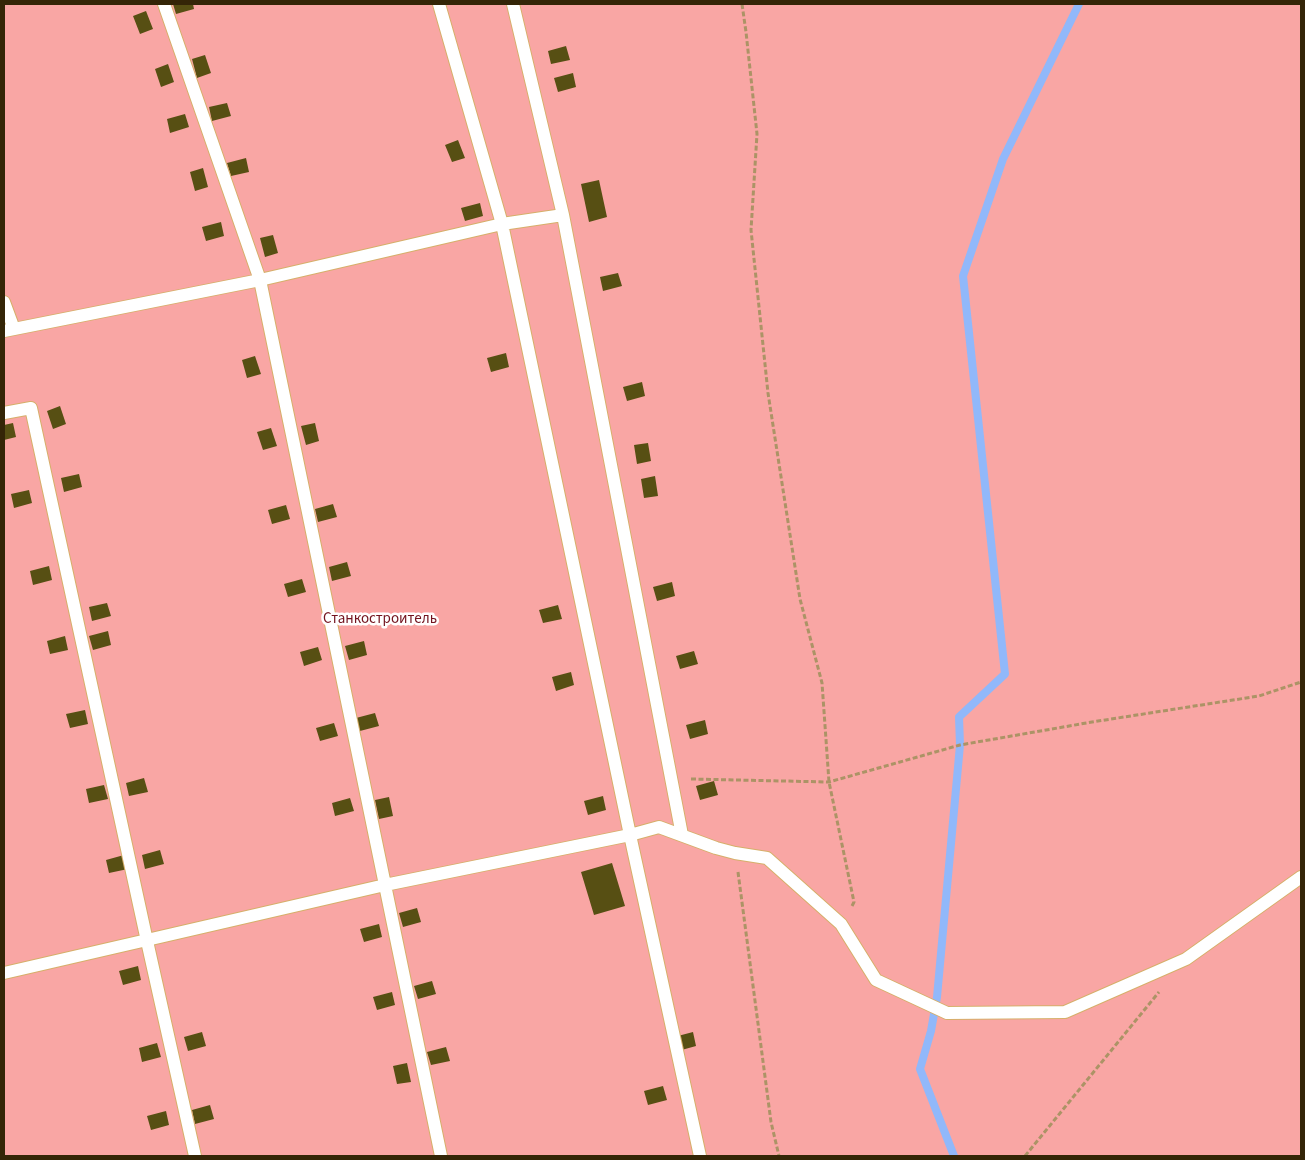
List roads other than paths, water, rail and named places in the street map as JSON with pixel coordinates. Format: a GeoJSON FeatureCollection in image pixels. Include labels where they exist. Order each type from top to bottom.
{"type":"FeatureCollection","features":[{"type":"Feature","properties":{"kind":"lane"},"geometry":{"type":"LineString","coordinates":[[164,4],[260,280],[441,1156]]}},
{"type":"Feature","properties":{"kind":"lane"},"geometry":{"type":"LineString","coordinates":[[439,4],[502,224],[630,835],[700,1156]]}},
{"type":"Feature","properties":{"kind":"lane"},"geometry":{"type":"LineString","coordinates":[[513,4],[562,215],[682,835]]}},
{"type":"Feature","properties":{"kind":"lane"},"geometry":{"type":"LineString","coordinates":[[4,302],[9,330],[260,280],[502,224],[562,215]]}},
{"type":"Feature","properties":{"kind":"lane"},"geometry":{"type":"LineString","coordinates":[[4,412],[32,408],[195,1156]]}},
{"type":"Feature","properties":{"kind":"lane"},"geometry":{"type":"LineString","coordinates":[[4,973],[385,885],[630,835],[659,827],[716,848],[766,858],[841,924],[876,980],[947,1013],[1065,1012],[1186,959],[1301,877]]}},
{"type":"Feature","properties":{"kind":"waterway"},"geometry":{"type":"LineString","coordinates":[[954,1156],[920,1069],[931,1031],[937,997],[960,745],[959,717],[1005,674],[963,276],[1003,159],[1079,4]]}},
{"type":"Feature","properties":{"kind":"park label","name":"Станкостроитель"},"geometry":{"type":"Point","coordinates":[380,620]}}]}
